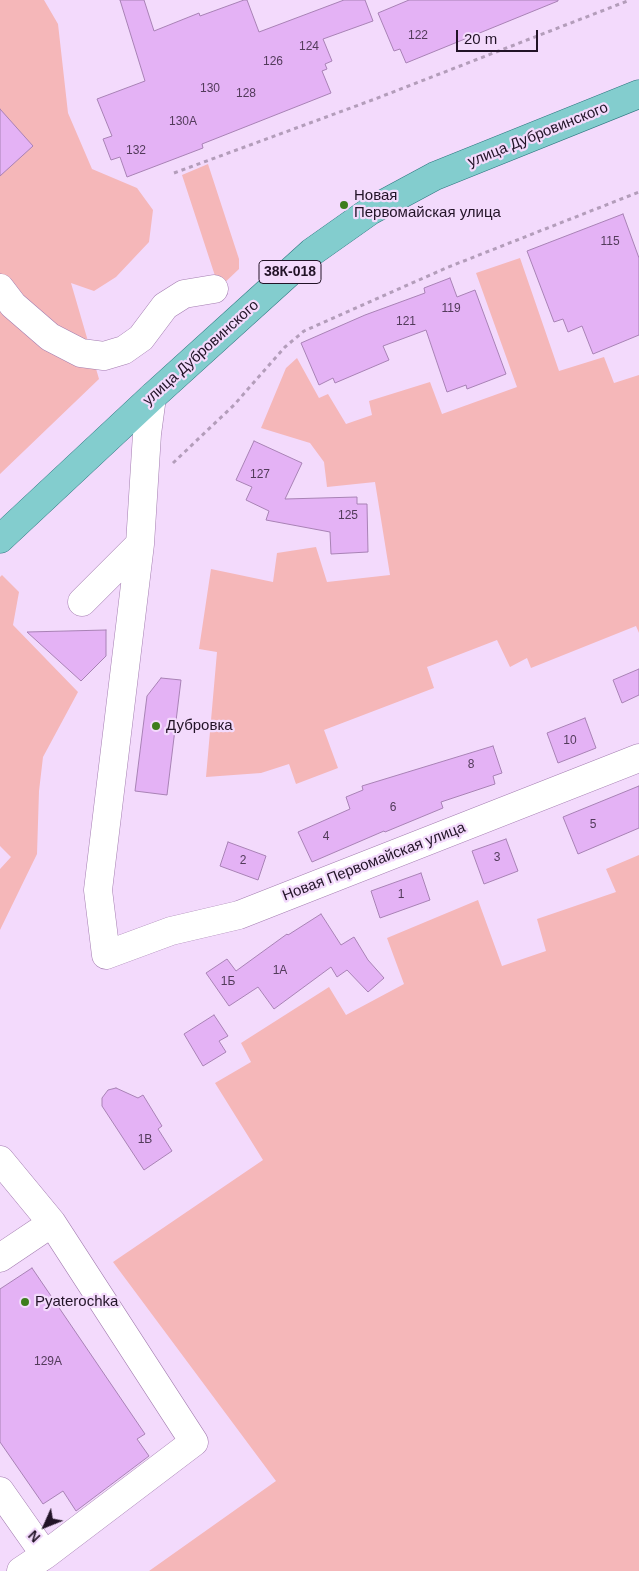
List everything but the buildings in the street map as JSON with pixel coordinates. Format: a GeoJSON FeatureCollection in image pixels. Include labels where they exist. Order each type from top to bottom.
{"type":"FeatureCollection","features":[{"type":"Feature","properties":{"kind":"main road","name":"улица Дубровинского"},"geometry":{"type":"LineString","coordinates":[[0,539],[152,397],[312,252],[370,211],[435,176],[639,94]]}},
{"type":"Feature","properties":{"kind":"street"},"geometry":{"type":"LineString","coordinates":[[0,288],[13,305],[50,337],[80,353],[104,356],[124,350],[141,338],[165,306],[184,294],[214,289]]}},
{"type":"Feature","properties":{"kind":"street"},"geometry":{"type":"LineString","coordinates":[[82,602],[140,544],[147,434],[152,397]]}},
{"type":"Feature","properties":{"kind":"street","name":"Новая Первомайская улица"},"geometry":{"type":"LineString","coordinates":[[140,544],[98,890],[106,954],[171,931],[239,915],[639,758]]}},
{"type":"Feature","properties":{"kind":"street"},"geometry":{"type":"LineString","coordinates":[[0,1160],[52,1223],[194,1442],[45,1555],[21,1571]]}},
{"type":"Feature","properties":{"kind":"street"},"geometry":{"type":"LineString","coordinates":[[0,1258],[52,1223]]}},
{"type":"Feature","properties":{"kind":"street"},"geometry":{"type":"LineString","coordinates":[[0,1491],[45,1555]]}},
{"type":"Feature","properties":{"kind":"path"},"geometry":{"type":"LineString","coordinates":[[174,173],[375,99],[630,0]]}},
{"type":"Feature","properties":{"kind":"path"},"geometry":{"type":"LineString","coordinates":[[144,489],[234,405],[285,347],[304,331],[446,268],[639,192]]}},
{"type":"Feature","properties":{"kind":"shaded area"},"geometry":{"type":"Polygon","coordinates":[[[0,0],[44,0],[58,24],[68,113],[92,169],[137,188],[153,210],[149,242],[116,277],[94,291],[71,283],[99,379],[0,474],[0,0]]]}},
{"type":"Feature","properties":{"kind":"shaded area"},"geometry":{"type":"Polygon","coordinates":[[[208,164],[239,259],[239,269],[219,288],[182,175],[208,164]]]}},
{"type":"Feature","properties":{"kind":"shaded area"},"geometry":{"type":"Polygon","coordinates":[[[520,258],[559,371],[604,357],[614,383],[639,375],[639,633],[636,626],[531,668],[527,658],[510,667],[497,640],[427,667],[434,688],[324,730],[338,768],[296,784],[289,764],[261,773],[206,777],[217,652],[199,649],[211,569],[273,582],[277,553],[316,547],[327,582],[390,575],[375,482],[327,487],[324,462],[310,443],[261,428],[286,368],[297,358],[319,398],[328,394],[346,424],[372,415],[369,401],[430,382],[442,414],[517,387],[476,273],[520,258]]]}},
{"type":"Feature","properties":{"kind":"shaded area"},"geometry":{"type":"Polygon","coordinates":[[[2,575],[19,592],[13,625],[78,692],[43,757],[39,791],[37,854],[0,930],[0,869],[11,857],[0,846],[0,577],[2,575]]]}},
{"type":"Feature","properties":{"kind":"shaded area"},"geometry":{"type":"Polygon","coordinates":[[[639,855],[639,1571],[149,1571],[276,1481],[113,1262],[263,1160],[215,1083],[251,1062],[241,1043],[329,987],[346,1015],[404,984],[387,938],[478,900],[502,966],[546,951],[537,919],[616,892],[606,869],[639,855]]]}},
{"type":"Feature","properties":{"kind":"place","name":"Новая Первомайская улица"},"geometry":{"type":"Point","coordinates":[344,205]}},
{"type":"Feature","properties":{"kind":"place","name":"Дубровка"},"geometry":{"type":"Point","coordinates":[156,726]}},
{"type":"Feature","properties":{"kind":"place","name":"Pyaterochka"},"geometry":{"type":"Point","coordinates":[25,1302]}}]}
